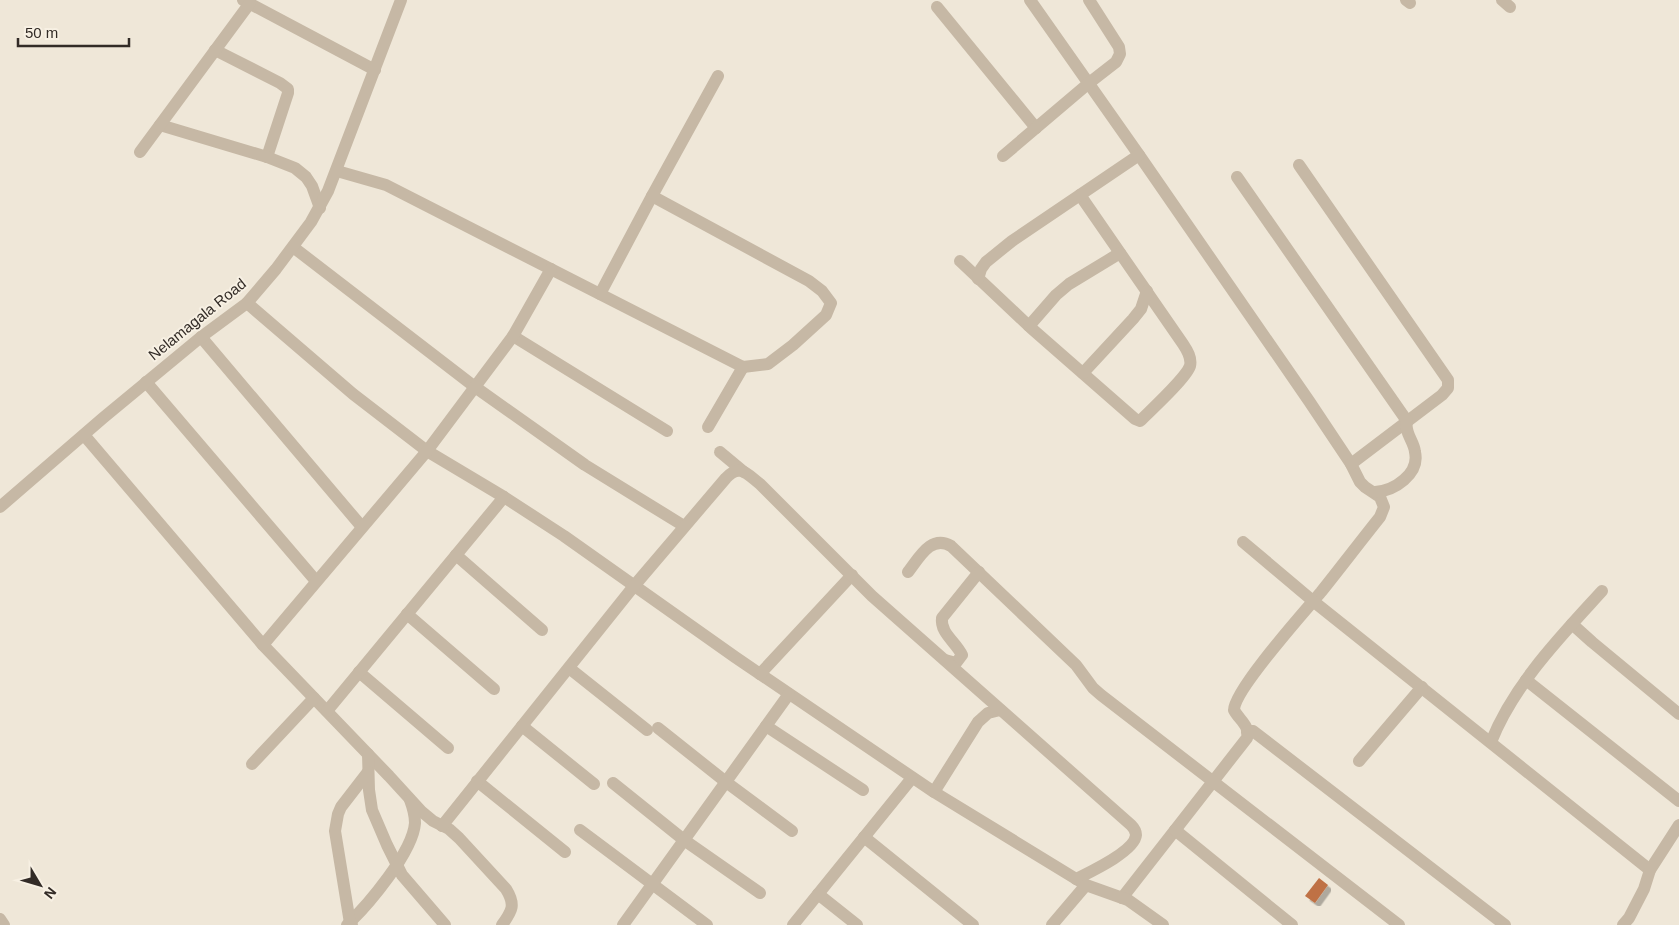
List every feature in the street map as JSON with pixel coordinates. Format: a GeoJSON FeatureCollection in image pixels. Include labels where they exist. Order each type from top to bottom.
{"type":"FeatureCollection","features":[{"type":"Feature","properties":{"kind":"street","name":"Nelamagala Road"},"geometry":{"type":"LineString","coordinates":[[0,507],[146,382],[201,337],[247,303],[293,247],[320,208],[337,171],[401,0]]}},
{"type":"Feature","properties":{"kind":"street"},"geometry":{"type":"LineString","coordinates":[[1030,0],[1139,154],[1351,464],[1360,482],[1365,488],[1375,492],[1380,497],[1384,508],[1380,517],[1267,656],[1236,700],[1234,710],[1246,726],[1247,738],[1122,898]]}},
{"type":"Feature","properties":{"kind":"street"},"geometry":{"type":"LineString","coordinates":[[1003,156],[1116,62],[1120,54],[1119,47],[1089,0]]}},
{"type":"Feature","properties":{"kind":"street"},"geometry":{"type":"LineString","coordinates":[[140,152],[215,50],[246,2],[375,70]]}},
{"type":"Feature","properties":{"kind":"street"},"geometry":{"type":"LineString","coordinates":[[937,7],[1036,128]]}},
{"type":"Feature","properties":{"kind":"street"},"geometry":{"type":"LineString","coordinates":[[215,50],[284,85],[288,90],[267,157]]}},
{"type":"Feature","properties":{"kind":"street"},"geometry":{"type":"LineString","coordinates":[[600,294],[718,76]]}},
{"type":"Feature","properties":{"kind":"street"},"geometry":{"type":"LineString","coordinates":[[160,125],[267,157],[295,168],[306,177],[316,194],[320,208]]}},
{"type":"Feature","properties":{"kind":"street"},"geometry":{"type":"LineString","coordinates":[[978,279],[981,269],[994,255],[1139,154]]}},
{"type":"Feature","properties":{"kind":"street"},"geometry":{"type":"LineString","coordinates":[[1299,165],[1448,380],[1446,392],[1351,464]]}},
{"type":"Feature","properties":{"kind":"street"},"geometry":{"type":"LineString","coordinates":[[337,171],[386,185],[743,367],[768,364],[793,345],[826,315],[831,303],[822,291],[810,281],[652,196]]}},
{"type":"Feature","properties":{"kind":"street"},"geometry":{"type":"LineString","coordinates":[[1237,177],[1407,422],[1406,429],[1416,454],[1413,468],[1392,489],[1375,492]]}},
{"type":"Feature","properties":{"kind":"street"},"geometry":{"type":"LineString","coordinates":[[960,262],[1029,326],[1139,421],[1189,368],[1190,363],[1187,350],[1080,195]]}},
{"type":"Feature","properties":{"kind":"street"},"geometry":{"type":"LineString","coordinates":[[293,247],[475,387],[585,465],[684,526]]}},
{"type":"Feature","properties":{"kind":"street"},"geometry":{"type":"LineString","coordinates":[[1029,326],[1056,295],[1069,284],[1120,253]]}},
{"type":"Feature","properties":{"kind":"street"},"geometry":{"type":"LineString","coordinates":[[263,645],[427,451],[513,336],[551,269]]}},
{"type":"Feature","properties":{"kind":"street"},"geometry":{"type":"LineString","coordinates":[[1083,373],[1133,320],[1141,309],[1147,291]]}},
{"type":"Feature","properties":{"kind":"street"},"geometry":{"type":"LineString","coordinates":[[247,303],[353,394],[427,451],[504,497],[564,536],[912,778],[1081,882],[1128,900],[1163,925]]}},
{"type":"Feature","properties":{"kind":"street"},"geometry":{"type":"LineString","coordinates":[[513,336],[668,431]]}},
{"type":"Feature","properties":{"kind":"street"},"geometry":{"type":"LineString","coordinates":[[201,337],[362,527]]}},
{"type":"Feature","properties":{"kind":"street"},"geometry":{"type":"LineString","coordinates":[[708,427],[743,367]]}},
{"type":"Feature","properties":{"kind":"street"},"geometry":{"type":"LineString","coordinates":[[146,382],[316,581]]}},
{"type":"Feature","properties":{"kind":"street"},"geometry":{"type":"LineString","coordinates":[[84,435],[263,645],[427,816],[459,838],[506,889],[513,902],[510,913],[502,925]]}},
{"type":"Feature","properties":{"kind":"street"},"geometry":{"type":"LineString","coordinates":[[720,452],[760,484],[872,596],[1131,825],[1136,832],[1134,842],[1122,854],[1081,882],[1052,925]]}},
{"type":"Feature","properties":{"kind":"street"},"geometry":{"type":"LineString","coordinates":[[442,826],[684,526],[729,475],[736,471],[744,472]]}},
{"type":"Feature","properties":{"kind":"street"},"geometry":{"type":"LineString","coordinates":[[327,711],[504,497]]}},
{"type":"Feature","properties":{"kind":"street"},"geometry":{"type":"LineString","coordinates":[[908,572],[931,545],[940,542],[951,546],[1076,665],[1097,692],[1400,925]]}},
{"type":"Feature","properties":{"kind":"street"},"geometry":{"type":"LineString","coordinates":[[1243,542],[1313,601],[1650,870]]}},
{"type":"Feature","properties":{"kind":"street"},"geometry":{"type":"LineString","coordinates":[[456,555],[542,630]]}},
{"type":"Feature","properties":{"kind":"street"},"geometry":{"type":"LineString","coordinates":[[945,660],[956,663],[962,655],[944,631],[942,618],[979,572]]}},
{"type":"Feature","properties":{"kind":"street"},"geometry":{"type":"LineString","coordinates":[[760,674],[852,576]]}},
{"type":"Feature","properties":{"kind":"street"},"geometry":{"type":"LineString","coordinates":[[1491,742],[1499,721],[1526,680],[1602,590]]}},
{"type":"Feature","properties":{"kind":"street"},"geometry":{"type":"LineString","coordinates":[[407,614],[494,689]]}},
{"type":"Feature","properties":{"kind":"street"},"geometry":{"type":"LineString","coordinates":[[1572,624],[1679,714]]}},
{"type":"Feature","properties":{"kind":"street"},"geometry":{"type":"LineString","coordinates":[[568,668],[792,831]]}},
{"type":"Feature","properties":{"kind":"street"},"geometry":{"type":"LineString","coordinates":[[360,672],[448,748]]}},
{"type":"Feature","properties":{"kind":"street"},"geometry":{"type":"LineString","coordinates":[[1526,680],[1679,801]]}},
{"type":"Feature","properties":{"kind":"street"},"geometry":{"type":"LineString","coordinates":[[1359,761],[1422,688]]}},
{"type":"Feature","properties":{"kind":"street"},"geometry":{"type":"LineString","coordinates":[[623,925],[789,694]]}},
{"type":"Feature","properties":{"kind":"street"},"geometry":{"type":"LineString","coordinates":[[252,764],[314,698]]}},
{"type":"Feature","properties":{"kind":"street"},"geometry":{"type":"LineString","coordinates":[[934,792],[978,722],[988,713],[1000,710]]}},
{"type":"Feature","properties":{"kind":"street"},"geometry":{"type":"LineString","coordinates":[[522,726],[594,784]]}},
{"type":"Feature","properties":{"kind":"street"},"geometry":{"type":"LineString","coordinates":[[766,726],[863,790]]}},
{"type":"Feature","properties":{"kind":"street"},"geometry":{"type":"LineString","coordinates":[[1247,732],[1253,731],[1505,925]]}},
{"type":"Feature","properties":{"kind":"street"},"geometry":{"type":"LineString","coordinates":[[368,754],[369,790],[372,810],[396,865],[412,889],[445,925]]}},
{"type":"Feature","properties":{"kind":"street"},"geometry":{"type":"LineString","coordinates":[[350,924],[335,831],[341,807],[368,772]]}},
{"type":"Feature","properties":{"kind":"street"},"geometry":{"type":"LineString","coordinates":[[792,925],[912,778]]}},
{"type":"Feature","properties":{"kind":"street"},"geometry":{"type":"LineString","coordinates":[[477,782],[565,852]]}},
{"type":"Feature","properties":{"kind":"street"},"geometry":{"type":"LineString","coordinates":[[613,783],[684,840],[760,893]]}},
{"type":"Feature","properties":{"kind":"street"},"geometry":{"type":"LineString","coordinates":[[350,924],[363,910],[396,865],[413,832],[415,814],[410,798]]}},
{"type":"Feature","properties":{"kind":"street"},"geometry":{"type":"LineString","coordinates":[[1623,925],[1629,918],[1644,889],[1650,870],[1679,825]]}},
{"type":"Feature","properties":{"kind":"street"},"geometry":{"type":"LineString","coordinates":[[580,830],[707,925]]}},
{"type":"Feature","properties":{"kind":"street"},"geometry":{"type":"LineString","coordinates":[[1175,830],[1292,925]]}},
{"type":"Feature","properties":{"kind":"street"},"geometry":{"type":"LineString","coordinates":[[864,837],[973,925]]}},
{"type":"Feature","properties":{"kind":"street"},"geometry":{"type":"LineString","coordinates":[[818,894],[857,925]]}},
{"type":"Feature","properties":{"kind":"street"},"geometry":{"type":"LineString","coordinates":[[510,913],[516,925]]}},
{"type":"Feature","properties":{"kind":"street"},"geometry":{"type":"LineString","coordinates":[[0,919],[4,925]]}},
{"type":"Feature","properties":{"kind":"building"},"geometry":{"type":"Polygon","coordinates":[[[1319,878],[1328,885],[1315,903],[1305,896],[1319,878]]]}}]}
